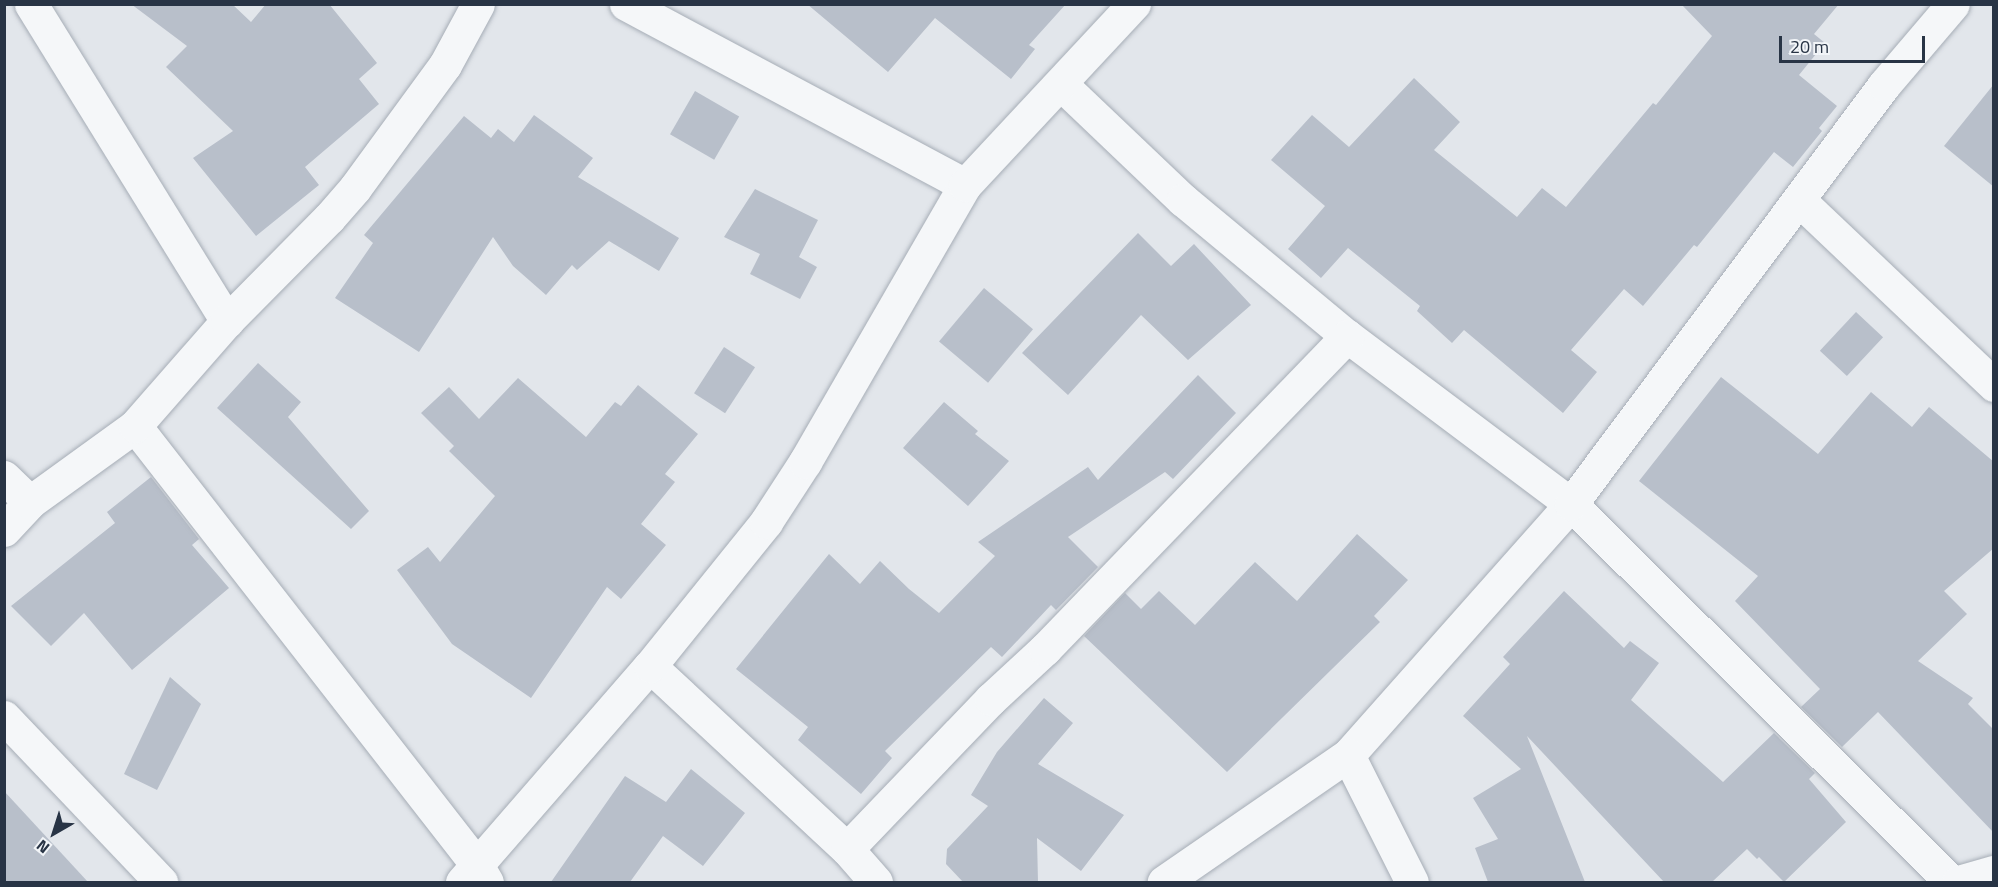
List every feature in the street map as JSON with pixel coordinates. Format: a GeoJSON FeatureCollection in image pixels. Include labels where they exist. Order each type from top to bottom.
{"type":"FeatureCollection","features":[{"type":"Feature","properties":{"kind":"street"},"geometry":{"type":"LineString","coordinates":[[31,4],[227,321]]}},
{"type":"Feature","properties":{"kind":"street"},"geometry":{"type":"LineString","coordinates":[[4,530],[30,502],[135,426],[227,321],[355,188],[445,65],[477,4]]}},
{"type":"Feature","properties":{"kind":"street"},"geometry":{"type":"LineString","coordinates":[[626,4],[965,185]]}},
{"type":"Feature","properties":{"kind":"street"},"geometry":{"type":"LineString","coordinates":[[135,426],[475,877],[650,666],[779,502],[806,462],[965,185],[1134,4]]}},
{"type":"Feature","properties":{"kind":"street"},"geometry":{"type":"LineString","coordinates":[[1164,882],[1348,755],[1571,504],[1884,85],[1953,4]]}},
{"type":"Feature","properties":{"kind":"street"},"geometry":{"type":"LineString","coordinates":[[1061,84],[1183,200],[1347,336],[1571,504],[1951,882]]}},
{"type":"Feature","properties":{"kind":"street"},"geometry":{"type":"LineString","coordinates":[[1799,200],[1994,385]]}},
{"type":"Feature","properties":{"kind":"street"},"geometry":{"type":"LineString","coordinates":[[847,849],[992,699],[1045,650],[1347,336]]}},
{"type":"Feature","properties":{"kind":"street"},"geometry":{"type":"LineString","coordinates":[[4,477],[30,502]]}},
{"type":"Feature","properties":{"kind":"street"},"geometry":{"type":"LineString","coordinates":[[650,666],[847,849],[876,882]]}},
{"type":"Feature","properties":{"kind":"street"},"geometry":{"type":"LineString","coordinates":[[4,717],[160,882]]}},
{"type":"Feature","properties":{"kind":"street"},"geometry":{"type":"LineString","coordinates":[[1348,755],[1412,882]]}},
{"type":"Feature","properties":{"kind":"street"},"geometry":{"type":"LineString","coordinates":[[1958,882],[1994,872]]}},
{"type":"Feature","properties":{"kind":"building"},"geometry":{"type":"Polygon","coordinates":[[[131,4],[232,4],[251,22],[266,4],[329,4],[377,63],[359,79],[379,104],[305,167],[319,185],[256,236],[193,158],[233,131],[166,67],[187,46],[131,4]]]}},
{"type":"Feature","properties":{"kind":"building"},"geometry":{"type":"Polygon","coordinates":[[[807,4],[1066,4],[1029,45],[1035,49],[1011,79],[935,18],[888,72],[807,4]]]}},
{"type":"Feature","properties":{"kind":"building"},"geometry":{"type":"Polygon","coordinates":[[[1681,4],[1839,4],[1814,34],[1825,43],[1799,75],[1837,106],[1819,128],[1822,131],[1793,167],[1774,152],[1697,247],[1694,245],[1643,306],[1624,289],[1571,350],[1597,372],[1563,413],[1464,330],[1452,343],[1417,311],[1420,306],[1348,248],[1321,278],[1288,249],[1325,206],[1271,160],[1312,115],[1349,147],[1414,78],[1460,122],[1434,150],[1517,217],[1542,188],[1566,207],[1653,103],[1656,105],[1712,36],[1681,4]]]}},
{"type":"Feature","properties":{"kind":"building"},"geometry":{"type":"Polygon","coordinates":[[[1994,84],[1994,187],[1944,146],[1994,84]]]}},
{"type":"Feature","properties":{"kind":"building"},"geometry":{"type":"Polygon","coordinates":[[[695,91],[739,116],[714,160],[670,134],[695,91]]]}},
{"type":"Feature","properties":{"kind":"building"},"geometry":{"type":"Polygon","coordinates":[[[534,115],[593,158],[578,177],[679,238],[659,271],[609,241],[577,270],[572,265],[546,295],[513,266],[493,237],[419,352],[335,298],[373,243],[364,235],[464,116],[491,138],[498,129],[514,142],[534,115]]]}},
{"type":"Feature","properties":{"kind":"building"},"geometry":{"type":"Polygon","coordinates":[[[755,189],[818,220],[799,257],[817,267],[800,299],[750,274],[760,254],[724,237],[755,189]]]}},
{"type":"Feature","properties":{"kind":"building"},"geometry":{"type":"Polygon","coordinates":[[[1138,233],[1171,266],[1194,244],[1251,305],[1188,360],[1141,315],[1068,395],[1022,353],[1138,233]]]}},
{"type":"Feature","properties":{"kind":"building"},"geometry":{"type":"Polygon","coordinates":[[[984,288],[1033,329],[988,383],[939,342],[984,288]]]}},
{"type":"Feature","properties":{"kind":"building"},"geometry":{"type":"Polygon","coordinates":[[[1856,312],[1883,337],[1847,376],[1820,351],[1856,312]]]}},
{"type":"Feature","properties":{"kind":"building"},"geometry":{"type":"Polygon","coordinates":[[[724,347],[755,367],[725,413],[694,393],[724,347]]]}},
{"type":"Feature","properties":{"kind":"building"},"geometry":{"type":"Polygon","coordinates":[[[258,363],[301,402],[288,417],[369,511],[351,529],[217,408],[258,363]]]}},
{"type":"Feature","properties":{"kind":"building"},"geometry":{"type":"Polygon","coordinates":[[[1198,375],[1236,413],[1173,479],[1165,472],[1068,537],[1098,567],[1056,610],[1051,605],[1002,657],[991,647],[885,751],[892,758],[861,794],[798,740],[808,727],[736,669],[829,554],[860,584],[880,561],[909,589],[939,613],[995,556],[978,542],[1088,467],[1098,480],[1198,375]]]}},
{"type":"Feature","properties":{"kind":"building"},"geometry":{"type":"Polygon","coordinates":[[[1721,377],[1818,454],[1871,392],[1912,427],[1929,407],[1994,462],[1994,548],[1944,591],[1967,614],[1918,661],[1973,698],[1968,704],[1994,730],[1994,833],[1878,712],[1842,747],[1801,707],[1820,689],[1735,601],[1758,576],[1639,481],[1721,377]]]}},
{"type":"Feature","properties":{"kind":"building"},"geometry":{"type":"Polygon","coordinates":[[[518,378],[586,437],[615,402],[621,406],[638,385],[698,434],[665,474],[675,482],[641,524],[666,545],[621,599],[607,587],[531,698],[452,644],[397,570],[428,547],[440,562],[495,496],[449,451],[454,446],[421,413],[449,387],[479,419],[518,378]]]}},
{"type":"Feature","properties":{"kind":"building"},"geometry":{"type":"Polygon","coordinates":[[[944,402],[978,431],[975,434],[1009,461],[968,506],[903,448],[944,402]]]}},
{"type":"Feature","properties":{"kind":"building"},"geometry":{"type":"Polygon","coordinates":[[[151,477],[199,539],[192,545],[229,588],[132,670],[84,613],[51,646],[11,606],[115,523],[107,512],[151,477]]]}},
{"type":"Feature","properties":{"kind":"building"},"geometry":{"type":"Polygon","coordinates":[[[1357,534],[1408,580],[1374,616],[1380,622],[1227,772],[1084,636],[1125,593],[1141,609],[1159,591],[1195,625],[1255,562],[1297,601],[1357,534]]]}},
{"type":"Feature","properties":{"kind":"building"},"geometry":{"type":"Polygon","coordinates":[[[1564,591],[1624,648],[1630,641],[1659,663],[1631,700],[1723,782],[1774,733],[1815,773],[1809,779],[1846,822],[1784,882],[1759,857],[1757,859],[1747,849],[1712,882],[1664,882],[1527,736],[1585,882],[1488,882],[1475,848],[1498,839],[1473,798],[1521,769],[1463,716],[1510,664],[1503,657],[1564,591]]]}},
{"type":"Feature","properties":{"kind":"building"},"geometry":{"type":"Polygon","coordinates":[[[170,677],[201,704],[157,790],[124,774],[170,677]]]}},
{"type":"Feature","properties":{"kind":"building"},"geometry":{"type":"Polygon","coordinates":[[[1044,698],[1073,723],[1038,764],[1124,815],[1081,871],[1037,838],[1038,882],[963,882],[946,864],[947,849],[988,806],[971,795],[997,752],[1044,698]]]}},
{"type":"Feature","properties":{"kind":"building"},"geometry":{"type":"Polygon","coordinates":[[[691,769],[745,813],[703,866],[663,836],[630,882],[551,882],[625,776],[666,802],[691,769]]]}},
{"type":"Feature","properties":{"kind":"building"},"geometry":{"type":"Polygon","coordinates":[[[4,791],[88,882],[4,882],[4,791]]]}}]}
